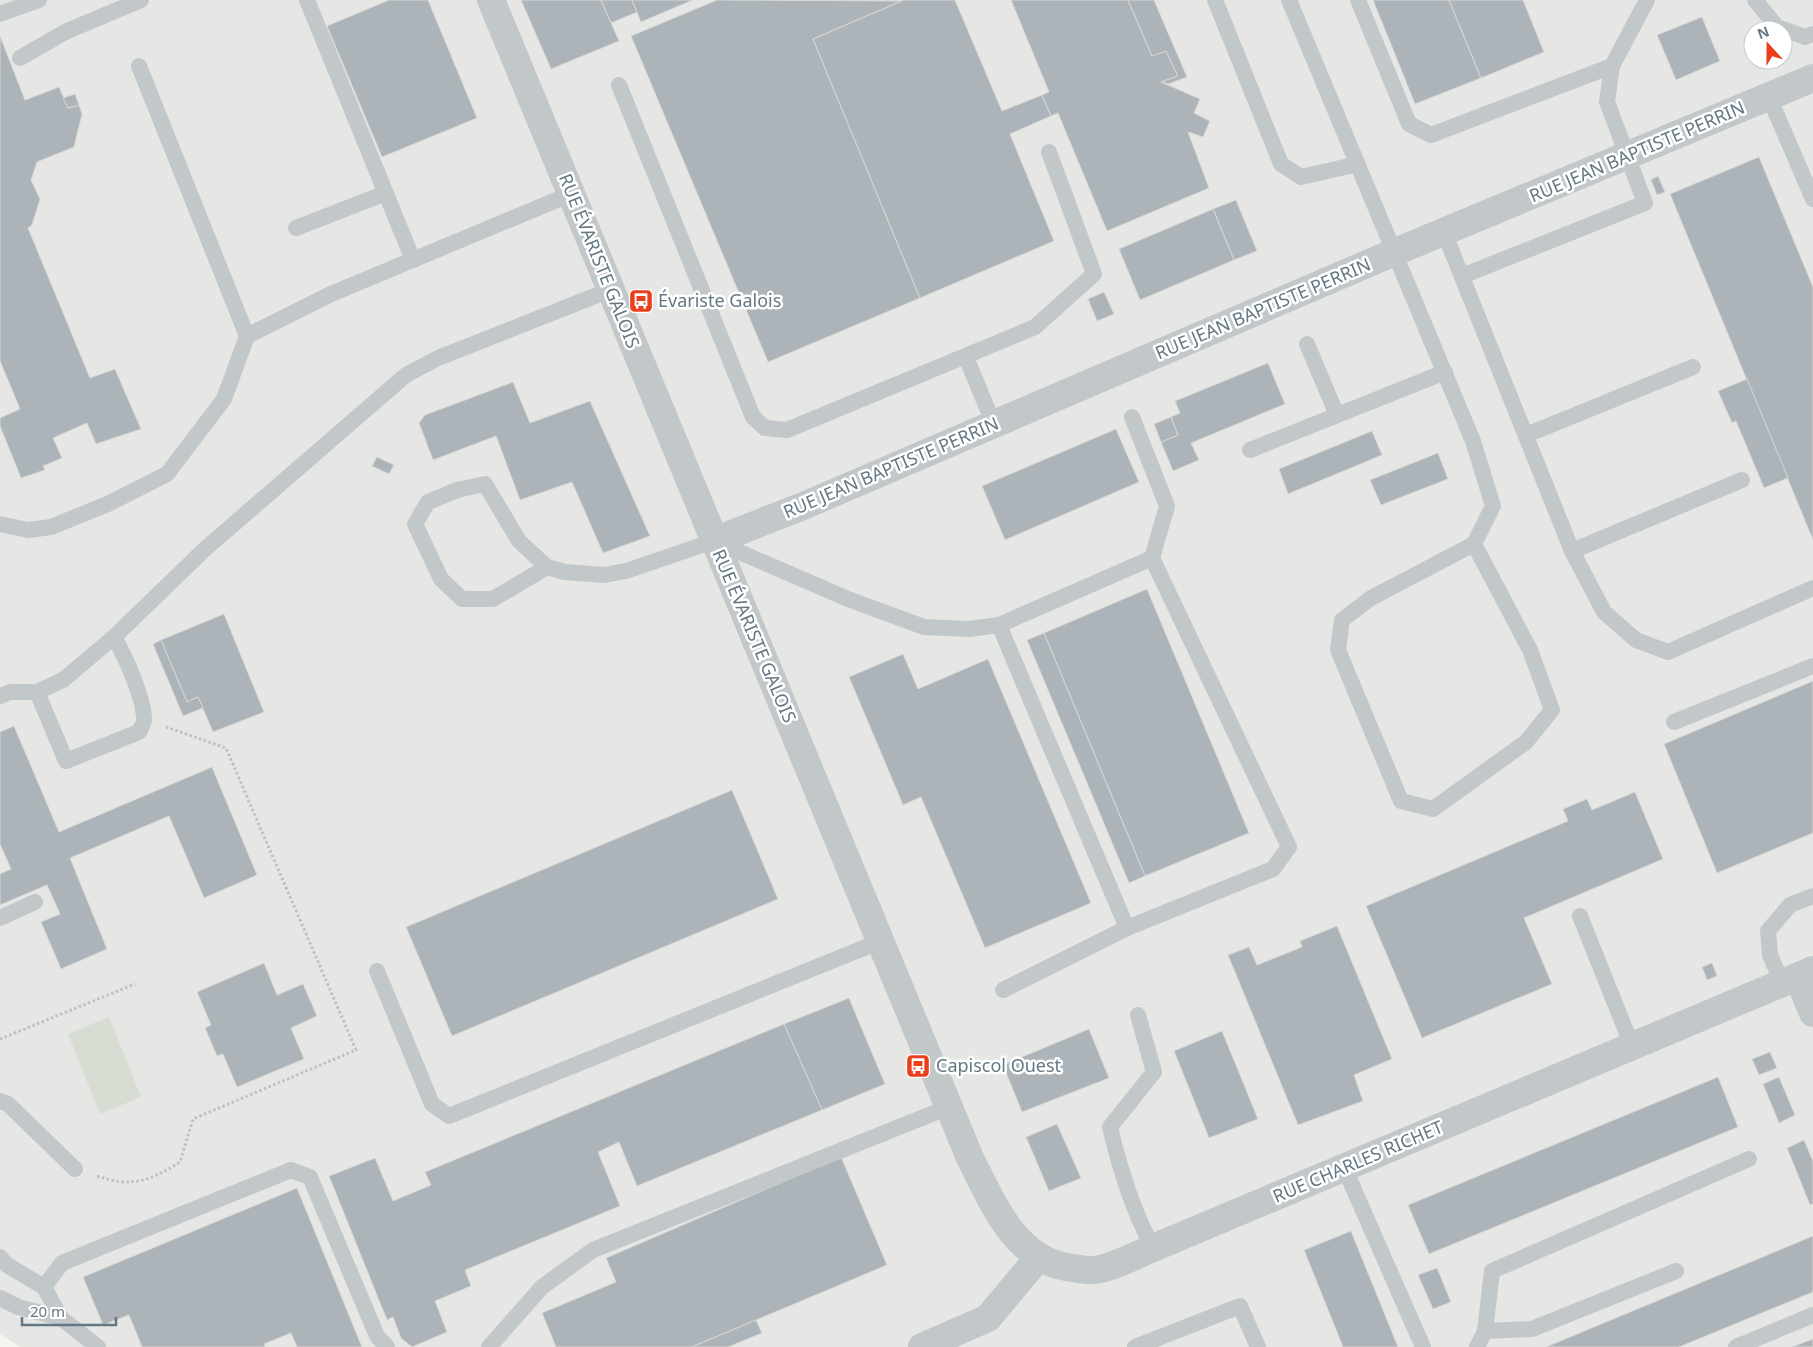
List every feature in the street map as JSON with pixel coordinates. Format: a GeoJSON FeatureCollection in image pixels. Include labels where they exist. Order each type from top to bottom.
{"type":"FeatureCollection","features":[{"type":"Feature","properties":{"kind":"street","name":"RUE ÉVARISTE GALOIS"},"geometry":{"type":"LineString","coordinates":[[491,0],[970,1158],[998,1212],[1016,1238],[1038,1258]]}},
{"type":"Feature","properties":{"kind":"street","name":"RUE JEAN BAPTISTE PERRIN"},"geometry":{"type":"LineString","coordinates":[[714,541],[994,425],[1395,252],[1813,78]]}},
{"type":"Feature","properties":{"kind":"street"},"geometry":{"type":"LineString","coordinates":[[1798,977],[1813,1013]]}},
{"type":"Feature","properties":{"kind":"street","name":"RUE CHARLES RICHET"},"geometry":{"type":"LineString","coordinates":[[1038,1258],[1062,1267],[1095,1270],[1153,1248],[1798,977]]}},
{"type":"Feature","properties":{"kind":"street"},"geometry":{"type":"LineString","coordinates":[[922,1347],[988,1318],[1038,1258]]}},
{"type":"Feature","properties":{"kind":"lane"},"geometry":{"type":"LineString","coordinates":[[0,14],[39,0]]}},
{"type":"Feature","properties":{"kind":"lane"},"geometry":{"type":"LineString","coordinates":[[20,58],[66,31],[140,0]]}},
{"type":"Feature","properties":{"kind":"lane"},"geometry":{"type":"LineString","coordinates":[[307,0],[413,260]]}},
{"type":"Feature","properties":{"kind":"lane"},"geometry":{"type":"LineString","coordinates":[[1215,0],[1281,164],[1300,177],[1358,164]]}},
{"type":"Feature","properties":{"kind":"lane"},"geometry":{"type":"LineString","coordinates":[[1289,0],[1473,441],[1493,506],[1474,544],[1371,598],[1342,620],[1338,650],[1401,801],[1433,809],[1526,742],[1552,710],[1530,650],[1474,544]]}},
{"type":"Feature","properties":{"kind":"lane"},"geometry":{"type":"LineString","coordinates":[[1358,0],[1409,124],[1431,135],[1612,66]]}},
{"type":"Feature","properties":{"kind":"lane"},"geometry":{"type":"LineString","coordinates":[[1462,276],[1645,203],[1608,102],[1612,66],[1647,0]]}},
{"type":"Feature","properties":{"kind":"lane"},"geometry":{"type":"LineString","coordinates":[[1755,0],[1777,27],[1805,37],[1813,34]]}},
{"type":"Feature","properties":{"kind":"lane"},"geometry":{"type":"LineString","coordinates":[[0,524],[28,530],[51,527],[110,503],[167,474],[224,399],[247,336],[139,66]]}},
{"type":"Feature","properties":{"kind":"lane"},"geometry":{"type":"LineString","coordinates":[[619,85],[753,417],[765,428],[787,430],[1035,328],[1094,274],[1049,152]]}},
{"type":"Feature","properties":{"kind":"lane"},"geometry":{"type":"LineString","coordinates":[[1769,96],[1813,199]]}},
{"type":"Feature","properties":{"kind":"lane"},"geometry":{"type":"LineString","coordinates":[[296,228],[386,193]]}},
{"type":"Feature","properties":{"kind":"lane"},"geometry":{"type":"LineString","coordinates":[[247,336],[331,294],[571,194]]}},
{"type":"Feature","properties":{"kind":"lane"},"geometry":{"type":"LineString","coordinates":[[1444,232],[1572,551],[1604,612],[1636,640],[1668,652],[1813,588]]}},
{"type":"Feature","properties":{"kind":"lane"},"geometry":{"type":"LineString","coordinates":[[0,696],[10,692],[38,692],[63,680],[114,637],[205,549],[406,375],[438,358],[610,290]]}},
{"type":"Feature","properties":{"kind":"lane"},"geometry":{"type":"LineString","coordinates":[[1307,344],[1337,415]]}},
{"type":"Feature","properties":{"kind":"lane"},"geometry":{"type":"LineString","coordinates":[[966,357],[994,425]]}},
{"type":"Feature","properties":{"kind":"lane"},"geometry":{"type":"LineString","coordinates":[[1526,435],[1694,367]]}},
{"type":"Feature","properties":{"kind":"lane"},"geometry":{"type":"LineString","coordinates":[[1250,450],[1445,372]]}},
{"type":"Feature","properties":{"kind":"lane"},"geometry":{"type":"LineString","coordinates":[[1003,990],[1127,928],[1273,869],[1289,847],[1152,558],[1167,506],[1132,417]]}},
{"type":"Feature","properties":{"kind":"lane"},"geometry":{"type":"LineString","coordinates":[[1572,551],[1742,480]]}},
{"type":"Feature","properties":{"kind":"lane"},"geometry":{"type":"LineString","coordinates":[[547,567],[492,599],[462,599],[441,579],[414,524],[428,502],[457,490],[485,484],[519,540],[547,567],[565,572],[604,575],[626,571],[714,541],[848,600],[924,627],[969,630],[999,625],[1152,558]]}},
{"type":"Feature","properties":{"kind":"lane"},"geometry":{"type":"LineString","coordinates":[[999,625],[1127,928]]}},
{"type":"Feature","properties":{"kind":"lane"},"geometry":{"type":"LineString","coordinates":[[38,692],[66,761],[139,732],[145,719],[124,655],[114,637]]}},
{"type":"Feature","properties":{"kind":"lane"},"geometry":{"type":"LineString","coordinates":[[1674,722],[1813,666]]}},
{"type":"Feature","properties":{"kind":"lane"},"geometry":{"type":"LineString","coordinates":[[1798,977],[1770,955],[1768,931],[1790,905],[1813,896]]}},
{"type":"Feature","properties":{"kind":"lane"},"geometry":{"type":"LineString","coordinates":[[0,918],[35,902]]}},
{"type":"Feature","properties":{"kind":"lane"},"geometry":{"type":"LineString","coordinates":[[1580,916],[1632,1046]]}},
{"type":"Feature","properties":{"kind":"lane"},"geometry":{"type":"LineString","coordinates":[[377,971],[432,1104],[449,1116],[881,942]]}},
{"type":"Feature","properties":{"kind":"lane"},"geometry":{"type":"LineString","coordinates":[[1138,1015],[1154,1072],[1110,1127],[1121,1175],[1139,1222],[1153,1248]]}},
{"type":"Feature","properties":{"kind":"lane"},"geometry":{"type":"LineString","coordinates":[[0,1101],[8,1104],[75,1169]]}},
{"type":"Feature","properties":{"kind":"lane"},"geometry":{"type":"LineString","coordinates":[[489,1347],[542,1286],[593,1250],[950,1107]]}},
{"type":"Feature","properties":{"kind":"lane"},"geometry":{"type":"LineString","coordinates":[[1477,1347],[1486,1331],[1492,1271],[1749,1159]]}},
{"type":"Feature","properties":{"kind":"lane"},"geometry":{"type":"LineString","coordinates":[[1344,1167],[1423,1347]]}},
{"type":"Feature","properties":{"kind":"lane"},"geometry":{"type":"LineString","coordinates":[[44,1287],[62,1263],[291,1170],[310,1177],[377,1336],[387,1347]]}},
{"type":"Feature","properties":{"kind":"lane"},"geometry":{"type":"LineString","coordinates":[[0,1258],[44,1287],[61,1318],[98,1347]]}},
{"type":"Feature","properties":{"kind":"lane"},"geometry":{"type":"LineString","coordinates":[[1486,1331],[1532,1330],[1676,1271]]}},
{"type":"Feature","properties":{"kind":"lane"},"geometry":{"type":"LineString","coordinates":[[0,1298],[18,1307],[61,1318]]}},
{"type":"Feature","properties":{"kind":"lane"},"geometry":{"type":"LineString","coordinates":[[1135,1347],[1240,1306],[1258,1347]]}},
{"type":"Feature","properties":{"kind":"lane"},"geometry":{"type":"LineString","coordinates":[[1736,1347],[1813,1315]]}},
{"type":"Feature","properties":{"kind":"path"},"geometry":{"type":"LineString","coordinates":[[75,1169],[116,1183],[154,1178],[180,1162],[193,1119],[356,1050],[226,748],[145,719]]}},
{"type":"Feature","properties":{"kind":"path"},"geometry":{"type":"LineString","coordinates":[[0,1039],[135,984]]}},
{"type":"Feature","properties":{"kind":"shaded area"},"geometry":{"type":"Polygon","coordinates":[[[0,0],[1813,0],[1813,1347],[20,1347],[0,1334],[0,0]]]}},
{"type":"Feature","properties":{"kind":"shaded area"},"geometry":{"type":"Polygon","coordinates":[[[109,1017],[141,1097],[100,1114],[68,1034],[109,1017]]]}},
{"type":"Feature","properties":{"kind":"building"},"geometry":{"type":"Polygon","coordinates":[[[389,0],[428,0],[477,118],[382,157],[327,26],[389,0]]]}},
{"type":"Feature","properties":{"kind":"building"},"geometry":{"type":"Polygon","coordinates":[[[521,0],[601,0],[619,41],[551,69],[521,0]]]}},
{"type":"Feature","properties":{"kind":"building"},"geometry":{"type":"Polygon","coordinates":[[[601,0],[632,0],[637,12],[611,23],[601,0]]]}},
{"type":"Feature","properties":{"kind":"building"},"geometry":{"type":"Polygon","coordinates":[[[632,0],[693,0],[641,22],[632,0]]]}},
{"type":"Feature","properties":{"kind":"building"},"geometry":{"type":"Polygon","coordinates":[[[717,0],[902,1],[813,39],[920,298],[768,362],[631,36],[717,0]]]}},
{"type":"Feature","properties":{"kind":"building"},"geometry":{"type":"Polygon","coordinates":[[[904,0],[955,0],[1002,111],[1042,95],[1051,116],[1010,134],[1054,241],[920,298],[813,39],[904,0]]]}},
{"type":"Feature","properties":{"kind":"building"},"geometry":{"type":"Polygon","coordinates":[[[1011,0],[1128,0],[1152,56],[1166,51],[1178,76],[1161,82],[1200,99],[1194,113],[1210,121],[1203,137],[1188,132],[1209,188],[1107,231],[1058,113],[1051,116],[1042,95],[1049,92],[1011,0]]]}},
{"type":"Feature","properties":{"kind":"building"},"geometry":{"type":"Polygon","coordinates":[[[1128,0],[1154,0],[1187,77],[1168,84],[1161,82],[1178,76],[1166,51],[1152,56],[1128,0]]]}},
{"type":"Feature","properties":{"kind":"building"},"geometry":{"type":"Polygon","coordinates":[[[1373,0],[1449,0],[1481,78],[1415,104],[1373,0]]]}},
{"type":"Feature","properties":{"kind":"building"},"geometry":{"type":"Polygon","coordinates":[[[1449,0],[1523,0],[1544,52],[1481,78],[1449,0]]]}},
{"type":"Feature","properties":{"kind":"building"},"geometry":{"type":"Polygon","coordinates":[[[1702,17],[1720,61],[1676,80],[1657,35],[1702,17]]]}},
{"type":"Feature","properties":{"kind":"building"},"geometry":{"type":"Polygon","coordinates":[[[0,36],[25,100],[59,87],[68,108],[79,105],[82,114],[74,147],[37,162],[31,180],[40,199],[32,225],[28,228],[90,378],[115,369],[141,429],[96,444],[87,423],[53,438],[62,458],[43,466],[45,470],[21,478],[0,426],[0,418],[20,409],[0,361],[0,36]]]}},
{"type":"Feature","properties":{"kind":"building"},"geometry":{"type":"Polygon","coordinates":[[[75,94],[79,105],[68,108],[63,98],[75,94]]]}},
{"type":"Feature","properties":{"kind":"building"},"geometry":{"type":"Polygon","coordinates":[[[1759,157],[1813,287],[1813,540],[1670,194],[1759,157]]]}},
{"type":"Feature","properties":{"kind":"building"},"geometry":{"type":"Polygon","coordinates":[[[1658,176],[1665,192],[1657,195],[1651,180],[1658,176]]]}},
{"type":"Feature","properties":{"kind":"building"},"geometry":{"type":"Polygon","coordinates":[[[1236,200],[1257,251],[1234,260],[1213,209],[1236,200]]]}},
{"type":"Feature","properties":{"kind":"building"},"geometry":{"type":"Polygon","coordinates":[[[1213,209],[1234,260],[1140,300],[1119,249],[1213,209]]]}},
{"type":"Feature","properties":{"kind":"building"},"geometry":{"type":"Polygon","coordinates":[[[1104,292],[1114,314],[1097,321],[1088,299],[1104,292]]]}},
{"type":"Feature","properties":{"kind":"building"},"geometry":{"type":"Polygon","coordinates":[[[1268,363],[1285,404],[1191,443],[1199,460],[1173,471],[1161,442],[1178,435],[1171,417],[1180,413],[1175,401],[1268,363]]]}},
{"type":"Feature","properties":{"kind":"building"},"geometry":{"type":"Polygon","coordinates":[[[1747,379],[1788,478],[1764,488],[1736,421],[1732,423],[1718,391],[1747,379]]]}},
{"type":"Feature","properties":{"kind":"building"},"geometry":{"type":"Polygon","coordinates":[[[513,382],[530,423],[590,401],[650,536],[603,553],[572,482],[520,500],[496,436],[433,460],[419,423],[425,415],[513,382]]]}},
{"type":"Feature","properties":{"kind":"building"},"geometry":{"type":"Polygon","coordinates":[[[1171,417],[1178,435],[1161,442],[1154,424],[1171,417]]]}},
{"type":"Feature","properties":{"kind":"building"},"geometry":{"type":"Polygon","coordinates":[[[1116,429],[1139,482],[1005,540],[982,486],[1116,429]]]}},
{"type":"Feature","properties":{"kind":"building"},"geometry":{"type":"Polygon","coordinates":[[[1372,431],[1382,455],[1288,494],[1279,469],[1372,431]]]}},
{"type":"Feature","properties":{"kind":"building"},"geometry":{"type":"Polygon","coordinates":[[[1438,453],[1448,479],[1381,505],[1370,480],[1438,453]]]}},
{"type":"Feature","properties":{"kind":"building"},"geometry":{"type":"Polygon","coordinates":[[[377,457],[394,465],[389,474],[372,466],[377,457]]]}},
{"type":"Feature","properties":{"kind":"building"},"geometry":{"type":"Polygon","coordinates":[[[1147,589],[1249,833],[1145,876],[1044,633],[1147,589]]]}},
{"type":"Feature","properties":{"kind":"building"},"geometry":{"type":"Polygon","coordinates":[[[224,614],[264,712],[213,732],[198,697],[187,702],[161,640],[224,614]]]}},
{"type":"Feature","properties":{"kind":"building"},"geometry":{"type":"Polygon","coordinates":[[[1044,633],[1145,876],[1129,883],[1027,640],[1044,633]]]}},
{"type":"Feature","properties":{"kind":"building"},"geometry":{"type":"Polygon","coordinates":[[[161,640],[187,702],[198,697],[203,708],[183,716],[153,644],[161,640]]]}},
{"type":"Feature","properties":{"kind":"building"},"geometry":{"type":"Polygon","coordinates":[[[903,654],[918,689],[988,659],[1091,903],[985,948],[921,797],[903,805],[849,677],[903,654]]]}},
{"type":"Feature","properties":{"kind":"building"},"geometry":{"type":"Polygon","coordinates":[[[1813,681],[1813,833],[1717,873],[1664,744],[1813,681]]]}},
{"type":"Feature","properties":{"kind":"building"},"geometry":{"type":"Polygon","coordinates":[[[14,726],[59,832],[212,767],[257,875],[204,898],[169,816],[70,858],[107,949],[61,969],[41,922],[60,914],[47,885],[0,905],[0,874],[11,869],[0,844],[0,732],[14,726]]]}},
{"type":"Feature","properties":{"kind":"building"},"geometry":{"type":"Polygon","coordinates":[[[732,790],[778,899],[452,1036],[406,927],[732,790]]]}},
{"type":"Feature","properties":{"kind":"building"},"geometry":{"type":"Polygon","coordinates":[[[1635,792],[1663,859],[1524,918],[1552,984],[1422,1038],[1366,906],[1568,821],[1563,809],[1587,799],[1592,810],[1635,792]]]}},
{"type":"Feature","properties":{"kind":"building"},"geometry":{"type":"Polygon","coordinates":[[[1337,926],[1392,1059],[1354,1075],[1363,1101],[1298,1125],[1228,955],[1249,947],[1257,965],[1302,947],[1300,941],[1337,926]]]}},
{"type":"Feature","properties":{"kind":"building"},"geometry":{"type":"Polygon","coordinates":[[[264,963],[277,995],[303,984],[317,1016],[291,1028],[304,1059],[237,1087],[223,1054],[217,1056],[205,1028],[211,1025],[197,992],[264,963]]]}},
{"type":"Feature","properties":{"kind":"building"},"geometry":{"type":"Polygon","coordinates":[[[1712,963],[1717,976],[1707,980],[1702,967],[1712,963]]]}},
{"type":"Feature","properties":{"kind":"building"},"geometry":{"type":"Polygon","coordinates":[[[849,998],[885,1084],[822,1110],[784,1024],[849,998]]]}},
{"type":"Feature","properties":{"kind":"building"},"geometry":{"type":"Polygon","coordinates":[[[784,1024],[822,1110],[637,1186],[619,1142],[598,1152],[620,1206],[465,1270],[471,1286],[435,1301],[447,1332],[412,1347],[401,1338],[393,1317],[387,1320],[329,1176],[375,1158],[393,1201],[431,1185],[425,1172],[784,1024]]]}},
{"type":"Feature","properties":{"kind":"building"},"geometry":{"type":"Polygon","coordinates":[[[1089,1029],[1109,1078],[1022,1112],[1003,1065],[1089,1029]]]}},
{"type":"Feature","properties":{"kind":"building"},"geometry":{"type":"Polygon","coordinates":[[[1222,1031],[1258,1119],[1209,1138],[1174,1051],[1222,1031]]]}},
{"type":"Feature","properties":{"kind":"building"},"geometry":{"type":"Polygon","coordinates":[[[1770,1052],[1777,1068],[1759,1075],[1752,1059],[1770,1052]]]}},
{"type":"Feature","properties":{"kind":"building"},"geometry":{"type":"Polygon","coordinates":[[[1718,1077],[1738,1127],[1429,1254],[1408,1205],[1718,1077]]]}},
{"type":"Feature","properties":{"kind":"building"},"geometry":{"type":"Polygon","coordinates":[[[1779,1077],[1795,1115],[1779,1123],[1763,1084],[1779,1077]]]}},
{"type":"Feature","properties":{"kind":"building"},"geometry":{"type":"Polygon","coordinates":[[[1057,1124],[1081,1178],[1049,1191],[1026,1137],[1057,1124]]]}},
{"type":"Feature","properties":{"kind":"building"},"geometry":{"type":"Polygon","coordinates":[[[1804,1140],[1813,1161],[1813,1204],[1810,1205],[1787,1148],[1804,1140]]]}},
{"type":"Feature","properties":{"kind":"building"},"geometry":{"type":"Polygon","coordinates":[[[841,1157],[887,1265],[692,1347],[556,1347],[542,1313],[616,1282],[606,1258],[841,1157]]]}},
{"type":"Feature","properties":{"kind":"building"},"geometry":{"type":"Polygon","coordinates":[[[297,1188],[362,1347],[297,1347],[291,1333],[264,1344],[265,1347],[142,1347],[129,1315],[103,1325],[83,1277],[297,1188]]]}},
{"type":"Feature","properties":{"kind":"building"},"geometry":{"type":"Polygon","coordinates":[[[1351,1231],[1398,1347],[1343,1347],[1304,1250],[1351,1231]]]}},
{"type":"Feature","properties":{"kind":"building"},"geometry":{"type":"Polygon","coordinates":[[[1813,1236],[1813,1292],[1679,1347],[1546,1347],[1813,1236]]]}},
{"type":"Feature","properties":{"kind":"building"},"geometry":{"type":"Polygon","coordinates":[[[1437,1268],[1451,1302],[1433,1309],[1418,1275],[1437,1268]]]}},
{"type":"Feature","properties":{"kind":"building"},"geometry":{"type":"Polygon","coordinates":[[[756,1320],[762,1333],[728,1347],[692,1347],[756,1320]]]}},
{"type":"Feature","properties":{"kind":"building"},"geometry":{"type":"Polygon","coordinates":[[[1813,1339],[1813,1347],[1792,1347],[1813,1339]]]}},
{"type":"Feature","properties":{"kind":"place","name":"Évariste Galois"},"geometry":{"type":"Point","coordinates":[641,301]}},
{"type":"Feature","properties":{"kind":"place","name":"Capiscol Ouest"},"geometry":{"type":"Point","coordinates":[918,1066]}}]}
